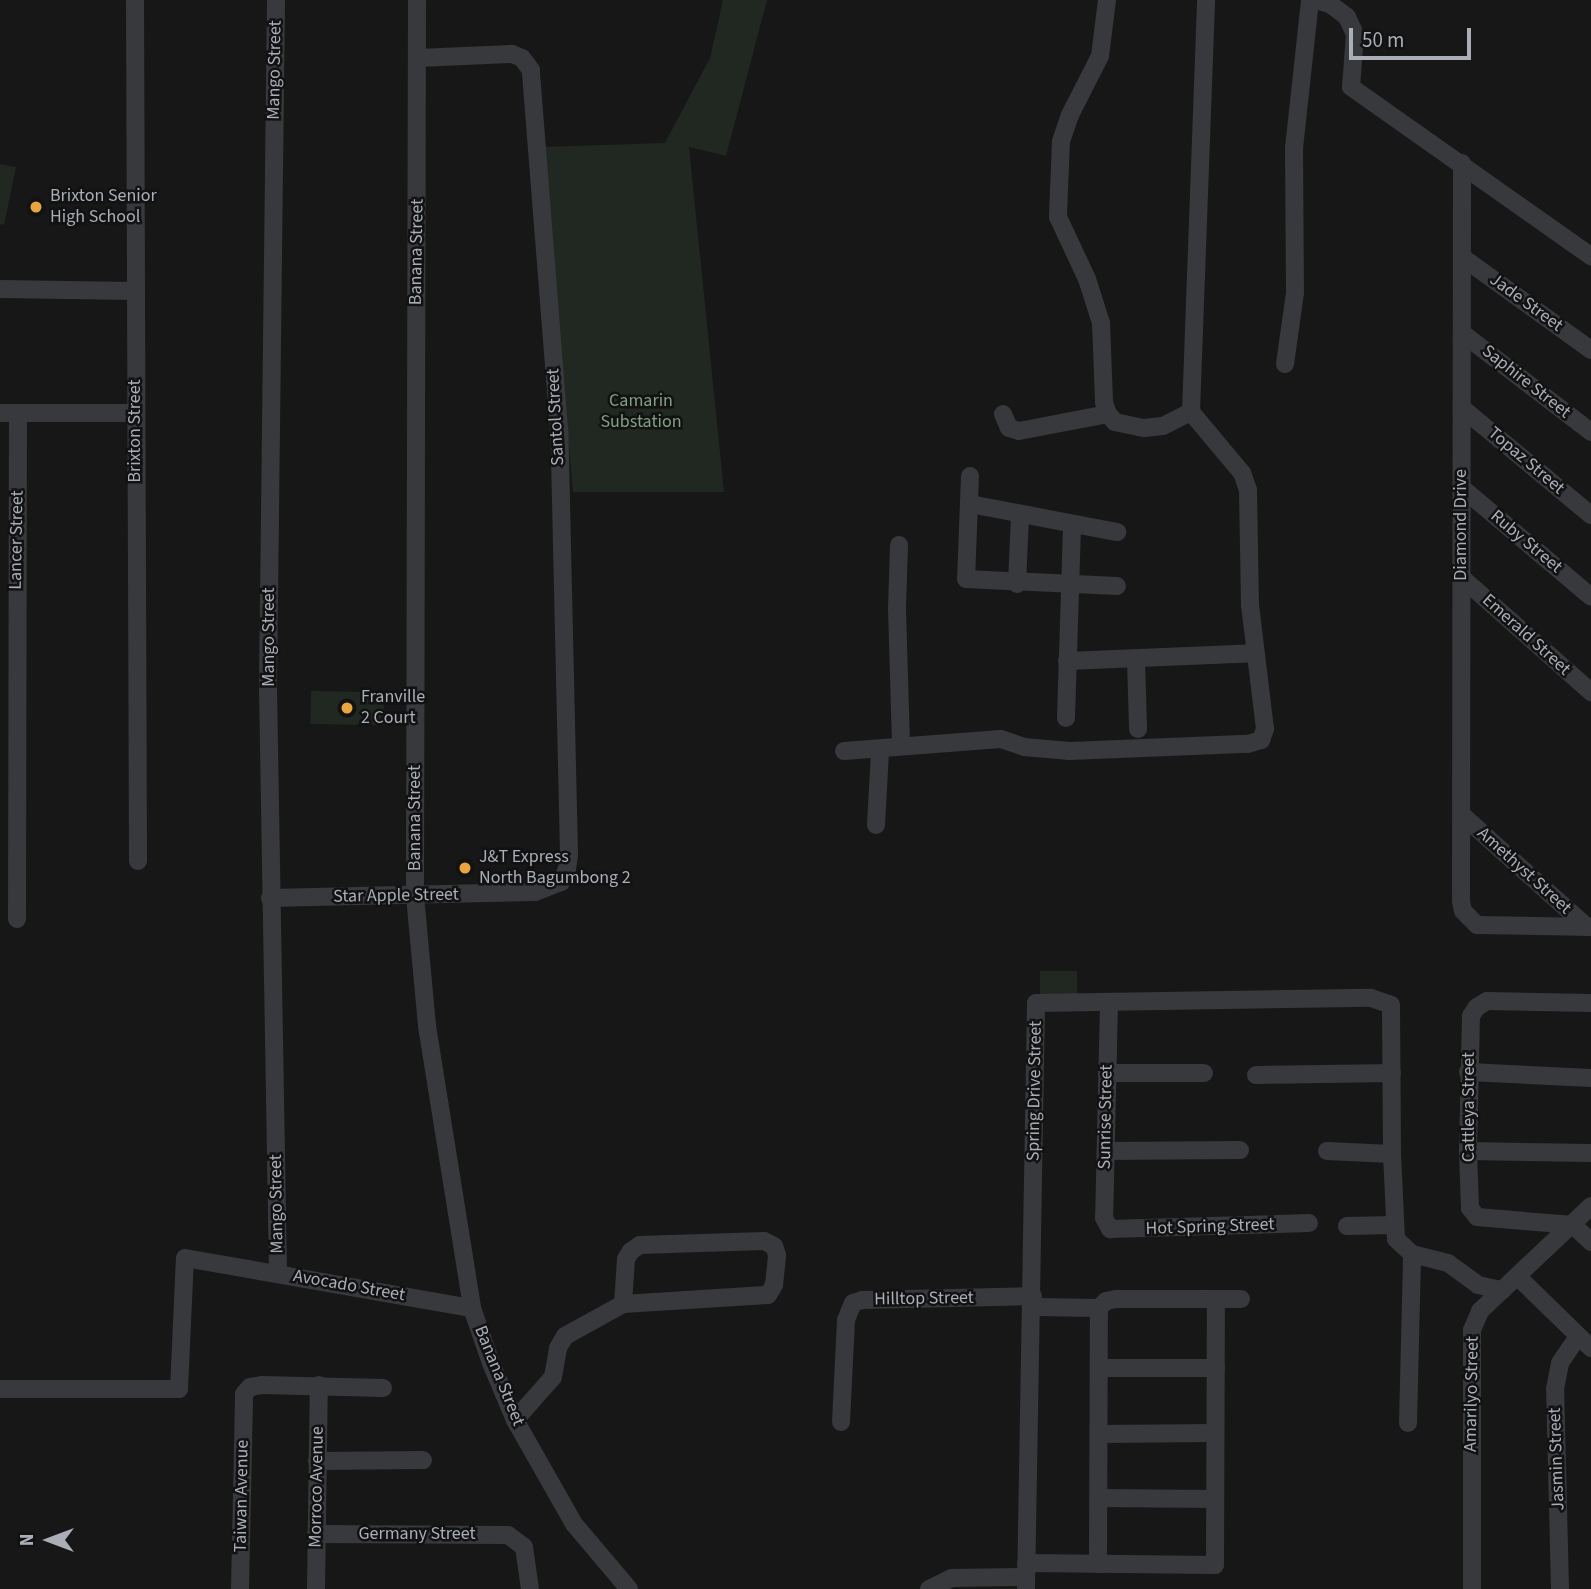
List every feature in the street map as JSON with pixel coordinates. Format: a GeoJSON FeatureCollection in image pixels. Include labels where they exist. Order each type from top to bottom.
{"type":"FeatureCollection","features":[{"type":"Feature","properties":{"kind":"street","name":"Brixton Street"},"geometry":{"type":"LineString","coordinates":[[135,0],[138,861]]}},
{"type":"Feature","properties":{"kind":"street","name":"Mango Street"},"geometry":{"type":"LineString","coordinates":[[276,0],[268,674],[278,1273]]}},
{"type":"Feature","properties":{"kind":"street","name":"Banana Street"},"geometry":{"type":"LineString","coordinates":[[417,0],[415,896],[427,1026],[472,1307],[515,1420],[573,1524],[629,1589]]}},
{"type":"Feature","properties":{"kind":"street"},"geometry":{"type":"LineString","coordinates":[[1107,0],[1100,56],[1070,115],[1061,141],[1056,198],[1058,217],[1063,234],[1087,279],[1101,323],[1104,402],[1108,414],[1115,422],[1144,428],[1163,426],[1191,412]]}},
{"type":"Feature","properties":{"kind":"street"},"geometry":{"type":"LineString","coordinates":[[844,751],[1000,739],[1024,747],[1070,751],[1248,744],[1261,740],[1265,729],[1250,605],[1248,490],[1242,473],[1191,412],[1206,0]]}},
{"type":"Feature","properties":{"kind":"street"},"geometry":{"type":"LineString","coordinates":[[1285,364],[1295,293],[1294,148],[1313,0],[1329,4],[1347,17],[1355,34],[1351,87],[1591,256]]}},
{"type":"Feature","properties":{"kind":"street","name":"Santol Street"},"geometry":{"type":"LineString","coordinates":[[418,58],[512,54],[522,58],[531,70],[559,429],[569,854],[561,882]]}},
{"type":"Feature","properties":{"kind":"street","name":"Diamond Drive"},"geometry":{"type":"LineString","coordinates":[[1462,163],[1461,901],[1469,919],[1487,927],[1589,927]]}},
{"type":"Feature","properties":{"kind":"street","name":"Jade Street"},"geometry":{"type":"LineString","coordinates":[[1462,257],[1591,350]]}},
{"type":"Feature","properties":{"kind":"street"},"geometry":{"type":"LineString","coordinates":[[0,289],[135,291]]}},
{"type":"Feature","properties":{"kind":"street","name":"Saphire Street"},"geometry":{"type":"LineString","coordinates":[[1462,332],[1591,432]]}},
{"type":"Feature","properties":{"kind":"street","name":"Topaz Street"},"geometry":{"type":"LineString","coordinates":[[1462,408],[1591,515]]}},
{"type":"Feature","properties":{"kind":"street"},"geometry":{"type":"LineString","coordinates":[[9,413],[135,413]]}},
{"type":"Feature","properties":{"kind":"street","name":"Lancer Street"},"geometry":{"type":"LineString","coordinates":[[9,413],[8,723],[17,919]]}},
{"type":"Feature","properties":{"kind":"street"},"geometry":{"type":"LineString","coordinates":[[1003,414],[1009,428],[1019,431],[1108,414]]}},
{"type":"Feature","properties":{"kind":"street"},"geometry":{"type":"LineString","coordinates":[[970,476],[966,579],[1017,584],[1117,586]]}},
{"type":"Feature","properties":{"kind":"street","name":"Ruby Street"},"geometry":{"type":"LineString","coordinates":[[1461,487],[1591,597]]}},
{"type":"Feature","properties":{"kind":"street"},"geometry":{"type":"LineString","coordinates":[[970,505],[1117,532]]}},
{"type":"Feature","properties":{"kind":"street"},"geometry":{"type":"LineString","coordinates":[[1017,584],[1020,514]]}},
{"type":"Feature","properties":{"kind":"street"},"geometry":{"type":"LineString","coordinates":[[1066,718],[1072,525]]}},
{"type":"Feature","properties":{"kind":"street"},"geometry":{"type":"LineString","coordinates":[[899,545],[897,609],[901,746]]}},
{"type":"Feature","properties":{"kind":"street","name":"Emerald Street"},"geometry":{"type":"LineString","coordinates":[[1461,577],[1591,692]]}},
{"type":"Feature","properties":{"kind":"street"},"geometry":{"type":"LineString","coordinates":[[1067,661],[1254,653]]}},
{"type":"Feature","properties":{"kind":"street"},"geometry":{"type":"LineString","coordinates":[[1136,660],[1138,729]]}},
{"type":"Feature","properties":{"kind":"street"},"geometry":{"type":"LineString","coordinates":[[876,825],[880,750]]}},
{"type":"Feature","properties":{"kind":"street","name":"Amethyst Street"},"geometry":{"type":"LineString","coordinates":[[1461,814],[1589,927]]}},
{"type":"Feature","properties":{"kind":"street","name":"Star Apple Street"},"geometry":{"type":"LineString","coordinates":[[270,898],[535,892],[561,882]]}},
{"type":"Feature","properties":{"kind":"street","name":"Spring Drive Street"},"geometry":{"type":"LineString","coordinates":[[1026,1577],[1035,1003],[1371,998],[1391,1005],[1394,1225]]}},
{"type":"Feature","properties":{"kind":"street","name":"Cattleya Street"},"geometry":{"type":"LineString","coordinates":[[1573,1225],[1488,1220],[1478,1217],[1470,1208],[1468,1072],[1471,1016],[1477,1007],[1488,1001],[1591,1003]]}},
{"type":"Feature","properties":{"kind":"street","name":"Sunrise Street"},"geometry":{"type":"LineString","coordinates":[[1109,1003],[1104,1219],[1110,1229]]}},
{"type":"Feature","properties":{"kind":"street"},"geometry":{"type":"LineString","coordinates":[[1468,1072],[1591,1078]]}},
{"type":"Feature","properties":{"kind":"street"},"geometry":{"type":"LineString","coordinates":[[1107,1073],[1203,1073]]}},
{"type":"Feature","properties":{"kind":"street"},"geometry":{"type":"LineString","coordinates":[[1256,1075],[1392,1073]]}},
{"type":"Feature","properties":{"kind":"street"},"geometry":{"type":"LineString","coordinates":[[1106,1151],[1240,1150]]}},
{"type":"Feature","properties":{"kind":"street"},"geometry":{"type":"LineString","coordinates":[[1327,1151],[1392,1153]]}},
{"type":"Feature","properties":{"kind":"street"},"geometry":{"type":"LineString","coordinates":[[1468,1151],[1591,1153]]}},
{"type":"Feature","properties":{"kind":"street","name":"Amarilyo Street"},"geometry":{"type":"LineString","coordinates":[[1472,1589],[1472,1331],[1480,1311],[1591,1206]]}},
{"type":"Feature","properties":{"kind":"street","name":"Hot Spring Street"},"geometry":{"type":"LineString","coordinates":[[1110,1229],[1309,1223]]}},
{"type":"Feature","properties":{"kind":"street"},"geometry":{"type":"LineString","coordinates":[[1347,1226],[1394,1225],[1396,1239],[1412,1254],[1448,1263],[1478,1285],[1502,1290]]}},
{"type":"Feature","properties":{"kind":"street"},"geometry":{"type":"LineString","coordinates":[[1573,1225],[1591,1242]]}},
{"type":"Feature","properties":{"kind":"street"},"geometry":{"type":"LineString","coordinates":[[515,1420],[553,1377],[558,1348],[565,1336],[624,1304],[768,1295],[774,1285],[774,1246],[764,1241],[640,1245],[631,1251],[626,1259],[624,1304]]}},
{"type":"Feature","properties":{"kind":"street"},"geometry":{"type":"LineString","coordinates":[[1408,1423],[1412,1254]]}},
{"type":"Feature","properties":{"kind":"street","name":"Avocado Street"},"geometry":{"type":"LineString","coordinates":[[0,1389],[179,1389],[185,1258],[472,1307]]}},
{"type":"Feature","properties":{"kind":"street"},"geometry":{"type":"LineString","coordinates":[[1518,1277],[1585,1342]]}},
{"type":"Feature","properties":{"kind":"street"},"geometry":{"type":"LineString","coordinates":[[1098,1564],[1099,1308],[1106,1301],[1116,1299],[1241,1299]]}},
{"type":"Feature","properties":{"kind":"street"},"geometry":{"type":"LineString","coordinates":[[929,1589],[951,1584],[1026,1577],[1098,1564],[1215,1565],[1216,1299]]}},
{"type":"Feature","properties":{"kind":"street","name":"Hilltop Street"},"geometry":{"type":"LineString","coordinates":[[841,1422],[846,1320],[853,1303],[862,1300],[1032,1302]]}},
{"type":"Feature","properties":{"kind":"street"},"geometry":{"type":"LineString","coordinates":[[1032,1302],[1099,1308]]}},
{"type":"Feature","properties":{"kind":"street","name":"Jasmin Street"},"geometry":{"type":"LineString","coordinates":[[1560,1589],[1555,1389],[1560,1363],[1585,1342]]}},
{"type":"Feature","properties":{"kind":"street"},"geometry":{"type":"LineString","coordinates":[[1099,1368],[1216,1368]]}},
{"type":"Feature","properties":{"kind":"street"},"geometry":{"type":"LineString","coordinates":[[319,1385],[383,1388]]}},
{"type":"Feature","properties":{"kind":"street","name":"Taiwan Avenue"},"geometry":{"type":"LineString","coordinates":[[240,1589],[244,1394],[250,1387],[319,1385]]}},
{"type":"Feature","properties":{"kind":"street","name":"Morroco Avenue"},"geometry":{"type":"LineString","coordinates":[[316,1589],[319,1385]]}},
{"type":"Feature","properties":{"kind":"street"},"geometry":{"type":"LineString","coordinates":[[1099,1433],[1216,1433]]}},
{"type":"Feature","properties":{"kind":"street"},"geometry":{"type":"LineString","coordinates":[[317,1461],[423,1460]]}},
{"type":"Feature","properties":{"kind":"street"},"geometry":{"type":"LineString","coordinates":[[1098,1499],[1215,1499]]}},
{"type":"Feature","properties":{"kind":"street","name":"Germany Street"},"geometry":{"type":"LineString","coordinates":[[316,1534],[508,1535],[516,1538],[528,1558],[530,1589]]}},
{"type":"Feature","properties":{"kind":"green space","name":"Camarin Substation"},"geometry":{"type":"Polygon","coordinates":[[[723,0],[767,0],[726,156],[689,147],[724,492],[573,492],[541,147],[665,143],[710,58],[723,0]]]}},
{"type":"Feature","properties":{"kind":"green space"},"geometry":{"type":"Polygon","coordinates":[[[0,164],[16,167],[4,225],[0,224],[0,164]]]}},
{"type":"Feature","properties":{"kind":"green space","name":"Franville 2 Court"},"geometry":{"type":"Polygon","coordinates":[[[311,691],[384,692],[383,725],[310,724],[311,691]]]}},
{"type":"Feature","properties":{"kind":"green space"},"geometry":{"type":"Polygon","coordinates":[[[1040,971],[1077,971],[1077,997],[1040,997],[1040,971]]]}},
{"type":"Feature","properties":{"kind":"place","name":"Brixton Senior High School"},"geometry":{"type":"Point","coordinates":[36,207]}},
{"type":"Feature","properties":{"kind":"place","name":"Franville 2 Court"},"geometry":{"type":"Point","coordinates":[347,708]}},
{"type":"Feature","properties":{"kind":"place","name":"J&T Express North Bagumbong 2"},"geometry":{"type":"Point","coordinates":[465,868]}}]}
